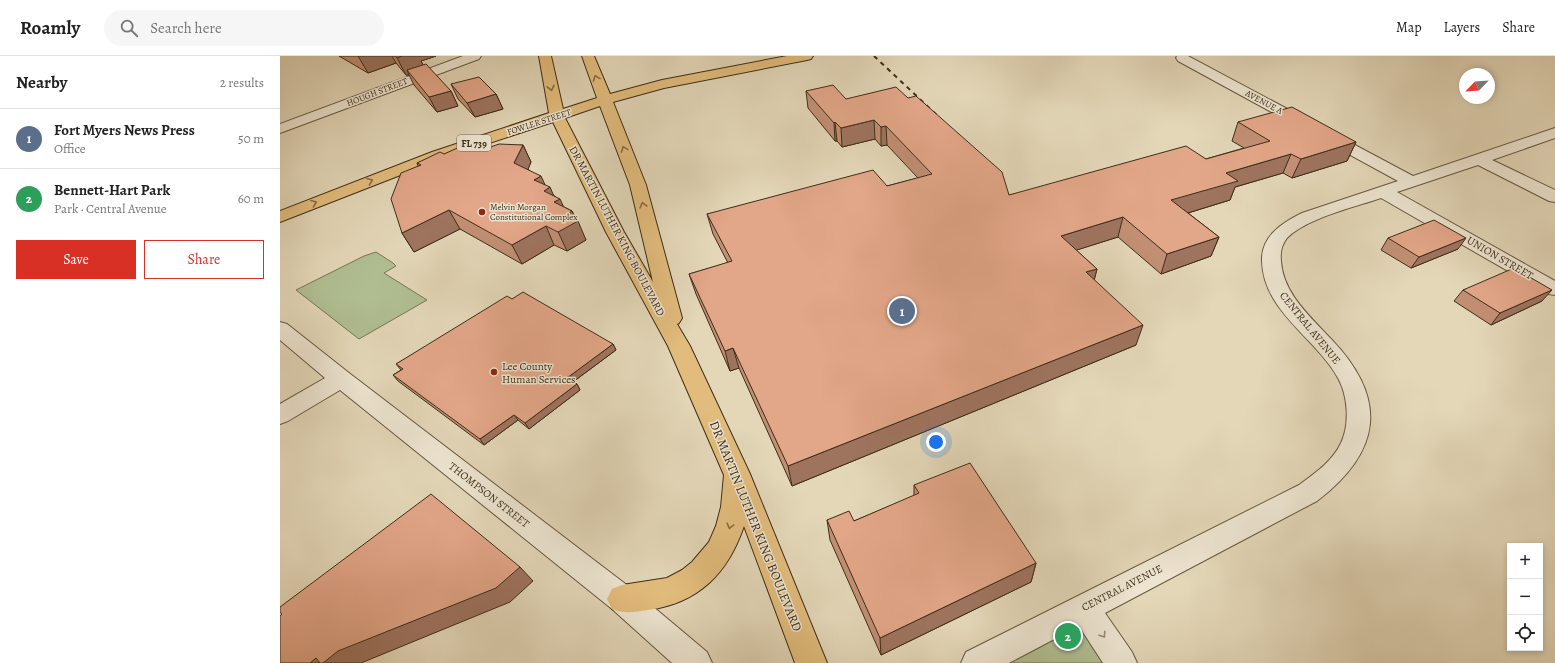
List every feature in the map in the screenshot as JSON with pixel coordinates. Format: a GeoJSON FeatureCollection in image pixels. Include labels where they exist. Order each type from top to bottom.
{"type":"FeatureCollection","features":[{"type":"Feature","properties":{"kind":"main road","name":"DR MARTIN LUTHER KING BOULEVARD"},"geometry":{"type":"LineString","coordinates":[[545,56],[557,116],[615,232],[679,346],[737,474],[811,663]]}},
{"type":"Feature","properties":{"kind":"main road","name":"DR MARTIN LUTHER KING BOULEVARD"},"geometry":{"type":"LineString","coordinates":[[588,56],[638,185],[637,227],[679,346]]}},
{"type":"Feature","properties":{"kind":"main road","name":"FOWLER STREET"},"geometry":{"type":"LineString","coordinates":[[280,217],[432,158],[604,100],[662,84],[807,56]]}},
{"type":"Feature","properties":{"kind":"main road"},"geometry":{"type":"LineString","coordinates":[[572,145],[588,154],[612,208],[622,222],[637,227]]}},
{"type":"Feature","properties":{"kind":"main road"},"geometry":{"type":"LineString","coordinates":[[622,599],[656,595],[677,589],[695,578],[711,564],[723,545],[731,525],[737,474]]}},
{"type":"Feature","properties":{"kind":"street","name":"HOUGH STREET"},"geometry":{"type":"LineString","coordinates":[[280,129],[475,56]]}},
{"type":"Feature","properties":{"kind":"street","name":"AVENUE A"},"geometry":{"type":"LineString","coordinates":[[1182,58],[1410,181]]}},
{"type":"Feature","properties":{"kind":"street","name":"CENTRAL AVENUE"},"geometry":{"type":"LineString","coordinates":[[977,663],[1308,493],[1328,479],[1344,461],[1356,439],[1359,419],[1356,399],[1348,375],[1331,351],[1280,292],[1272,276],[1270,261],[1272,247],[1281,233],[1292,224],[1382,191],[1555,133]]}},
{"type":"Feature","properties":{"kind":"street"},"geometry":{"type":"LineString","coordinates":[[1479,159],[1555,197]]}},
{"type":"Feature","properties":{"kind":"street","name":"UNION STREET"},"geometry":{"type":"LineString","coordinates":[[1382,191],[1555,289]]}},
{"type":"Feature","properties":{"kind":"street","name":"THOMPSON STREET"},"geometry":{"type":"LineString","coordinates":[[280,329],[341,379],[622,599],[696,663]]}},
{"type":"Feature","properties":{"kind":"street"},"geometry":{"type":"LineString","coordinates":[[280,415],[341,379]]}},
{"type":"Feature","properties":{"kind":"street"},"geometry":{"type":"LineString","coordinates":[[1084,608],[1121,663]]}},
{"type":"Feature","properties":{"kind":"green space"},"geometry":{"type":"Polygon","coordinates":[[[376,252],[396,266],[384,273],[427,300],[359,339],[296,290],[364,256],[376,252]]]}},
{"type":"Feature","properties":{"kind":"green space"},"geometry":{"type":"Polygon","coordinates":[[[1085,609],[1122,663],[978,663],[1085,609]]]}},
{"type":"Feature","properties":{"kind":"building"},"geometry":{"type":"Polygon","coordinates":[[[426,64],[451,91],[429,97],[407,70],[426,64]]]}},
{"type":"Feature","properties":{"kind":"building"},"geometry":{"type":"Polygon","coordinates":[[[479,77],[496,94],[467,103],[451,84],[479,77]]]}},
{"type":"Feature","properties":{"kind":"building"},"geometry":{"type":"Polygon","coordinates":[[[833,85],[846,99],[896,87],[908,98],[916,96],[1002,172],[1009,195],[1186,146],[1206,159],[1270,141],[1238,122],[1292,107],[1356,142],[1301,159],[1291,154],[1226,173],[1238,181],[1171,200],[1219,237],[1167,254],[1123,217],[1061,236],[1097,269],[1086,272],[1143,325],[788,466],[733,348],[725,351],[689,274],[732,261],[707,214],[873,170],[887,186],[932,174],[886,126],[881,127],[874,120],[841,128],[835,122],[834,123],[806,91],[833,85]]]}},
{"type":"Feature","properties":{"kind":"building","name":"Melvin Morgan Constitutional Complex"},"geometry":{"type":"Polygon","coordinates":[[[471,142],[485,149],[499,144],[523,145],[514,163],[541,176],[534,180],[550,187],[544,191],[560,199],[554,202],[572,211],[566,215],[578,221],[558,232],[546,226],[512,245],[449,210],[402,233],[391,199],[401,173],[421,165],[417,163],[440,152],[444,154],[471,142]]]}},
{"type":"Feature","properties":{"kind":"building"},"geometry":{"type":"Polygon","coordinates":[[[1434,220],[1466,238],[1419,257],[1388,238],[1434,220]]]}},
{"type":"Feature","properties":{"kind":"building"},"geometry":{"type":"Polygon","coordinates":[[[1514,268],[1552,290],[1500,313],[1463,290],[1514,268]]]}},
{"type":"Feature","properties":{"kind":"building","name":"Lee County Human Services"},"geometry":{"type":"Polygon","coordinates":[[[523,292],[613,344],[567,378],[577,384],[525,423],[514,415],[480,439],[393,375],[403,369],[396,364],[507,296],[512,299],[523,292]]]}},
{"type":"Feature","properties":{"kind":"building"},"geometry":{"type":"Polygon","coordinates":[[[970,463],[1036,563],[880,638],[827,520],[849,511],[854,521],[919,493],[914,485],[970,463]]]}},
{"type":"Feature","properties":{"kind":"building"},"geometry":{"type":"Polygon","coordinates":[[[431,494],[520,567],[496,588],[338,651],[323,663],[320,663],[316,658],[310,663],[280,663],[280,616],[282,614],[280,612],[280,607],[431,494]]]}},
{"type":"Feature","properties":{"kind":"railway"},"geometry":{"type":"LineString","coordinates":[[874,56],[940,118]]}},
{"type":"Feature","properties":{"kind":"place","name":"Melvin Morgan Constitutional Complex"},"geometry":{"type":"Point","coordinates":[482,212]}},
{"type":"Feature","properties":{"kind":"place","name":"Fort Myers News Press"},"geometry":{"type":"Point","coordinates":[902,311]}},
{"type":"Feature","properties":{"kind":"place","name":"Lee County Human Services"},"geometry":{"type":"Point","coordinates":[494,372]}},
{"type":"Feature","properties":{"kind":"place","name":"Bennett-Hart Park"},"geometry":{"type":"Point","coordinates":[1068,636]}}]}
